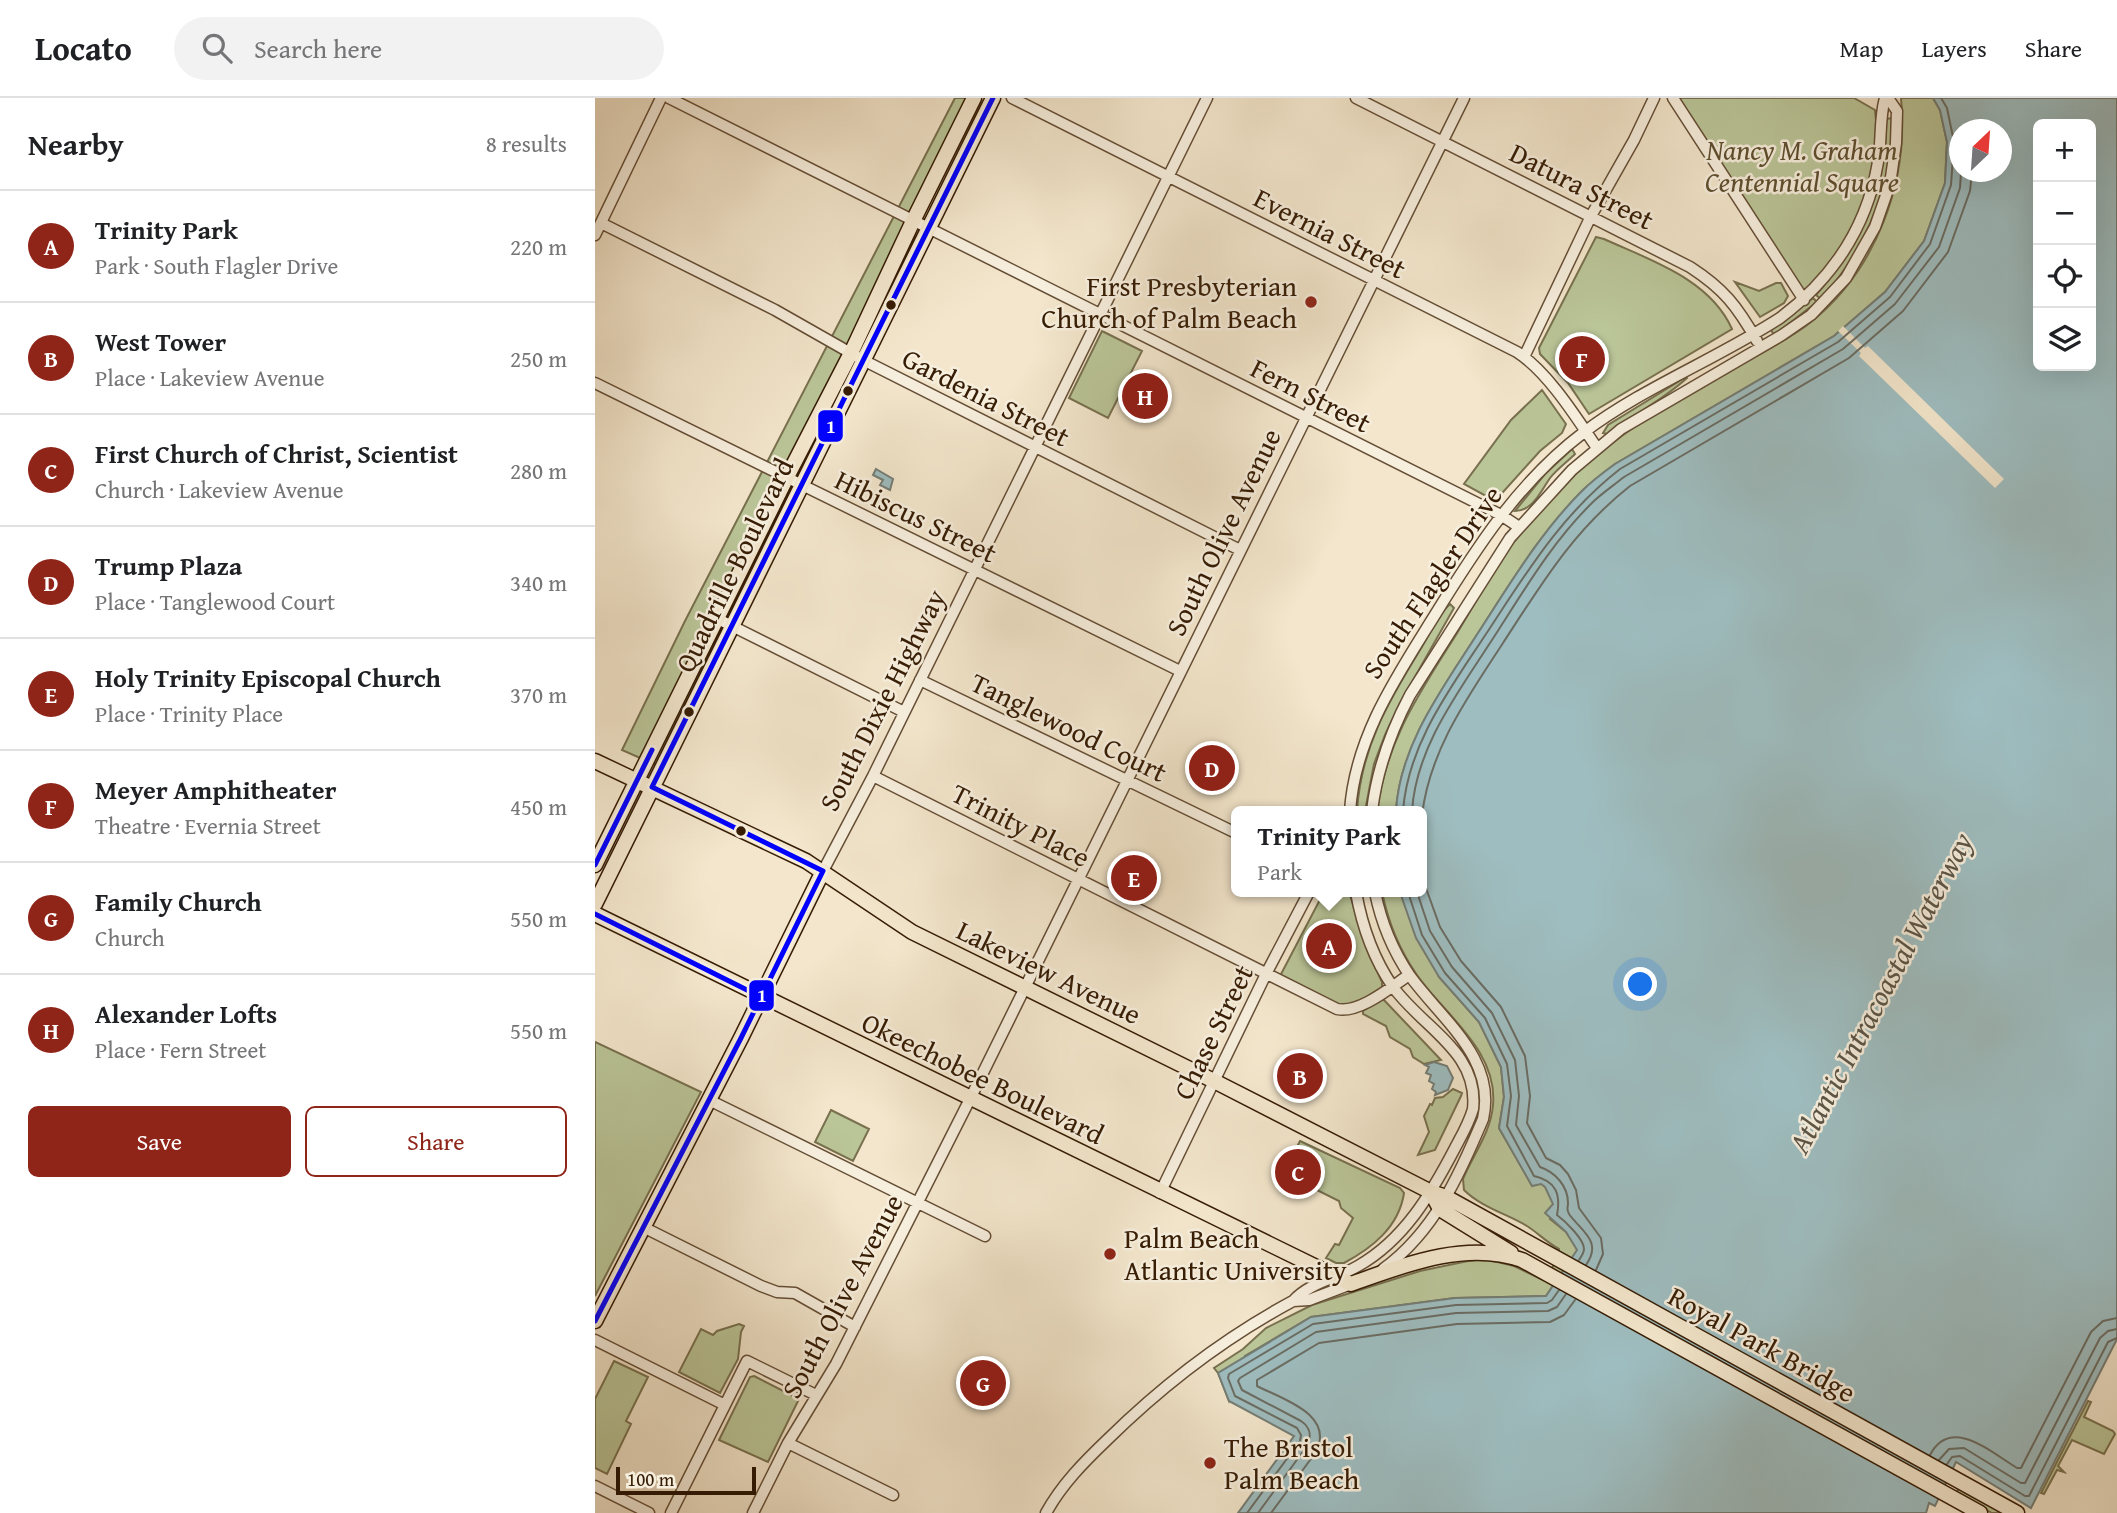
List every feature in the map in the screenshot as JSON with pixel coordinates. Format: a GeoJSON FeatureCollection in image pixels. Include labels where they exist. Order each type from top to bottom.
{"type":"FeatureCollection","features":[{"type":"Feature","properties":{"kind":"main road","name":"Quadrille Boulevard"},"geometry":{"type":"LineString","coordinates":[[595,904],[801,485],[913,221],[974,98]]}},
{"type":"Feature","properties":{"kind":"main road","name":"Quadrille Boulevard"},"geometry":{"type":"LineString","coordinates":[[595,865],[787,477],[928,229],[993,98]]}},
{"type":"Feature","properties":{"kind":"main road"},"geometry":{"type":"LineString","coordinates":[[595,761],[652,787]]}},
{"type":"Feature","properties":{"kind":"main road","name":"Lakeview Avenue"},"geometry":{"type":"LineString","coordinates":[[652,787],[823,871],[912,932],[1215,1081],[1431,1192]]}},
{"type":"Feature","properties":{"kind":"main road","name":"South Dixie Highway"},"geometry":{"type":"LineString","coordinates":[[595,1321],[823,871]]}},
{"type":"Feature","properties":{"kind":"main road","name":"Okeechobee Boulevard"},"geometry":{"type":"LineString","coordinates":[[595,914],[1160,1193],[1351,1284]]}},
{"type":"Feature","properties":{"kind":"main road"},"geometry":{"type":"LineString","coordinates":[[1431,1192],[1522,1259]]}},
{"type":"Feature","properties":{"kind":"main road","name":"Royal Park Bridge"},"geometry":{"type":"LineString","coordinates":[[1443,1203],[1546,1252],[2017,1513]]}},
{"type":"Feature","properties":{"kind":"main road"},"geometry":{"type":"LineString","coordinates":[[1351,1284],[1442,1256],[1471,1251],[1522,1259]]}},
{"type":"Feature","properties":{"kind":"main road","name":"Royal Park Bridge"},"geometry":{"type":"LineString","coordinates":[[1522,1259],[1980,1513]]}},
{"type":"Feature","properties":{"kind":"street"},"geometry":{"type":"LineString","coordinates":[[595,235],[661,98]]}},
{"type":"Feature","properties":{"kind":"street","name":"Fern Street"},"geometry":{"type":"LineString","coordinates":[[669,98],[1501,515],[1519,527]]}},
{"type":"Feature","properties":{"kind":"street","name":"Evernia Street"},"geometry":{"type":"LineString","coordinates":[[1012,98],[1524,357],[1553,388],[1597,448]]}},
{"type":"Feature","properties":{"kind":"street","name":"South Dixie Highway"},"geometry":{"type":"LineString","coordinates":[[823,871],[921,680],[1207,98]]}},
{"type":"Feature","properties":{"kind":"street","name":"Datura Street"},"geometry":{"type":"LineString","coordinates":[[1356,98],[1591,216],[1714,282],[1742,315],[1761,347]]}},
{"type":"Feature","properties":{"kind":"street","name":"South Olive Avenue"},"geometry":{"type":"LineString","coordinates":[[753,1513],[788,1443],[855,1327],[970,1099],[1464,98]]}},
{"type":"Feature","properties":{"kind":"street"},"geometry":{"type":"LineString","coordinates":[[1524,357],[1591,216],[1634,140],[1654,98]]}},
{"type":"Feature","properties":{"kind":"street"},"geometry":{"type":"LineString","coordinates":[[1674,98],[1804,300]]}},
{"type":"Feature","properties":{"kind":"street","name":"South Flagler Drive"},"geometry":{"type":"LineString","coordinates":[[1350,806],[1359,757],[1378,709],[1445,598],[1501,515],[1553,457],[1585,431],[1754,335],[1804,300],[1833,267],[1849,244],[1868,202],[1877,170],[1881,112],[1886,98]]}},
{"type":"Feature","properties":{"kind":"street","name":"South Flagler Drive"},"geometry":{"type":"LineString","coordinates":[[1373,806],[1381,760],[1405,703],[1519,527],[1551,491],[1621,429],[1782,335],[1811,315],[1846,278],[1884,208],[1893,172],[1897,111],[1886,98]]}},
{"type":"Feature","properties":{"kind":"street","name":"Gardenia Street"},"geometry":{"type":"LineString","coordinates":[[601,223],[775,310],[857,357],[1240,550]]}},
{"type":"Feature","properties":{"kind":"street","name":"Hibiscus Street"},"geometry":{"type":"LineString","coordinates":[[595,383],[1180,671]]}},
{"type":"Feature","properties":{"kind":"street"},"geometry":{"type":"LineString","coordinates":[[716,618],[904,712]]}},
{"type":"Feature","properties":{"kind":"street","name":"Tanglewood Court"},"geometry":{"type":"LineString","coordinates":[[921,680],[1231,832]]}},
{"type":"Feature","properties":{"kind":"street","name":"Trinity Place"},"geometry":{"type":"LineString","coordinates":[[873,776],[1344,1011],[1358,1007],[1409,975]]}},
{"type":"Feature","properties":{"kind":"street"},"geometry":{"type":"LineString","coordinates":[[1344,806],[1352,791]]}},
{"type":"Feature","properties":{"kind":"street","name":"Chase Street"},"geometry":{"type":"LineString","coordinates":[[1160,1193],[1306,897]]}},
{"type":"Feature","properties":{"kind":"street"},"geometry":{"type":"LineString","coordinates":[[1046,1513],[1074,1471],[1156,1393],[1238,1335],[1293,1301],[1303,1290],[1358,1266],[1387,1245],[1412,1219],[1443,1175],[1470,1118],[1474,1098],[1473,1086],[1465,1064],[1392,986],[1367,937],[1357,897]]}},
{"type":"Feature","properties":{"kind":"street"},"geometry":{"type":"LineString","coordinates":[[1375,1275],[1407,1251],[1443,1203],[1483,1119],[1486,1106],[1486,1089],[1481,1068],[1470,1050],[1409,975],[1389,940],[1376,897]]}},
{"type":"Feature","properties":{"kind":"street"},"geometry":{"type":"LineString","coordinates":[[709,1100],[985,1236]]}},
{"type":"Feature","properties":{"kind":"street"},"geometry":{"type":"LineString","coordinates":[[643,1227],[761,1286],[777,1292],[795,1293],[855,1327]]}},
{"type":"Feature","properties":{"kind":"street"},"geometry":{"type":"LineString","coordinates":[[1293,1301],[1309,1300],[1351,1284]]}},
{"type":"Feature","properties":{"kind":"street"},"geometry":{"type":"LineString","coordinates":[[595,1340],[725,1405]]}},
{"type":"Feature","properties":{"kind":"street"},"geometry":{"type":"LineString","coordinates":[[671,1513],[747,1361],[816,1395]]}},
{"type":"Feature","properties":{"kind":"street"},"geometry":{"type":"LineString","coordinates":[[788,1443],[893,1495]]}},
{"type":"Feature","properties":{"kind":"street"},"geometry":{"type":"LineString","coordinates":[[595,1486],[649,1513]]}},
{"type":"Feature","properties":{"kind":"green space"},"geometry":{"type":"Polygon","coordinates":[[[955,98],[969,98],[707,631],[713,649],[656,765],[622,750],[685,621],[955,98]]]}},
{"type":"Feature","properties":{"kind":"green space","name":"Nancy M. Graham Centennial Square"},"geometry":{"type":"Polygon","coordinates":[[[1676,98],[1854,98],[1875,110],[1876,150],[1873,171],[1861,211],[1842,248],[1804,292],[1676,98]]]}},
{"type":"Feature","properties":{"kind":"green space"},"geometry":{"type":"Polygon","coordinates":[[[1901,98],[1933,98],[1940,110],[1947,142],[1945,183],[1924,241],[1885,292],[1834,336],[1615,464],[1582,491],[1526,559],[1425,718],[1406,763],[1397,806],[1378,806],[1388,763],[1405,720],[1513,543],[1562,487],[1620,437],[1796,333],[1834,301],[1871,250],[1884,221],[1900,161],[1901,98]]]}},
{"type":"Feature","properties":{"kind":"green space"},"geometry":{"type":"Polygon","coordinates":[[[1892,118],[1892,139],[1885,187],[1879,185],[1885,149],[1886,119],[1892,118]]]}},
{"type":"Feature","properties":{"kind":"green space"},"geometry":{"type":"Polygon","coordinates":[[[1877,191],[1883,192],[1871,222],[1841,275],[1821,299],[1816,295],[1852,246],[1877,191]]]}},
{"type":"Feature","properties":{"kind":"green space"},"geometry":{"type":"Polygon","coordinates":[[[1596,237],[1659,264],[1694,284],[1722,312],[1732,329],[1589,414],[1568,383],[1540,354],[1539,348],[1596,237]]]}},
{"type":"Feature","properties":{"kind":"green space"},"geometry":{"type":"Polygon","coordinates":[[[1735,282],[1759,291],[1781,283],[1788,296],[1784,303],[1760,317],[1735,282]]]}},
{"type":"Feature","properties":{"kind":"green space"},"geometry":{"type":"Polygon","coordinates":[[[1813,298],[1817,302],[1774,335],[1771,330],[1813,298]]]}},
{"type":"Feature","properties":{"kind":"green space"},"geometry":{"type":"Polygon","coordinates":[[[1102,331],[1142,351],[1108,418],[1069,398],[1102,331]]]}},
{"type":"Feature","properties":{"kind":"green space"},"geometry":{"type":"Polygon","coordinates":[[[1686,377],[1658,400],[1607,434],[1603,433],[1608,425],[1686,377]]]}},
{"type":"Feature","properties":{"kind":"green space"},"geometry":{"type":"Polygon","coordinates":[[[1542,390],[1566,424],[1562,433],[1540,451],[1495,501],[1464,484],[1511,420],[1542,390]]]}},
{"type":"Feature","properties":{"kind":"green space"},"geometry":{"type":"Polygon","coordinates":[[[1572,449],[1575,454],[1553,475],[1532,504],[1515,511],[1545,474],[1572,449]]]}},
{"type":"Feature","properties":{"kind":"green space"},"geometry":{"type":"Polygon","coordinates":[[[1450,604],[1454,608],[1385,735],[1374,764],[1366,806],[1358,806],[1364,767],[1378,726],[1397,688],[1450,604]]]}},
{"type":"Feature","properties":{"kind":"green space"},"geometry":{"type":"Polygon","coordinates":[[[1321,897],[1351,897],[1382,987],[1356,1004],[1338,1005],[1280,976],[1321,897]]]}},
{"type":"Feature","properties":{"kind":"green space"},"geometry":{"type":"Polygon","coordinates":[[[1383,897],[1403,897],[1439,977],[1479,1022],[1501,1067],[1504,1097],[1499,1128],[1532,1185],[1548,1179],[1562,1207],[1550,1219],[1566,1232],[1578,1250],[1546,1296],[1455,1298],[1311,1317],[1245,1356],[1229,1401],[1214,1368],[1243,1349],[1266,1328],[1312,1305],[1420,1271],[1485,1259],[1514,1266],[1543,1280],[1558,1254],[1559,1249],[1527,1226],[1486,1206],[1464,1190],[1463,1179],[1492,1115],[1492,1086],[1479,1051],[1417,975],[1405,956],[1383,897]]]}},
{"type":"Feature","properties":{"kind":"green space"},"geometry":{"type":"Polygon","coordinates":[[[1383,999],[1441,1060],[1424,1064],[1413,1057],[1410,1049],[1390,1037],[1386,1026],[1363,1014],[1363,1011],[1383,999]]]}},
{"type":"Feature","properties":{"kind":"green space"},"geometry":{"type":"Polygon","coordinates":[[[595,1042],[701,1092],[595,1296],[595,1042]]]}},
{"type":"Feature","properties":{"kind":"green space"},"geometry":{"type":"Polygon","coordinates":[[[1453,1089],[1462,1093],[1435,1150],[1418,1155],[1429,1132],[1424,1116],[1430,1104],[1432,1105],[1435,1098],[1443,1097],[1453,1089]]]}},
{"type":"Feature","properties":{"kind":"green space"},"geometry":{"type":"Polygon","coordinates":[[[831,1110],[869,1129],[853,1161],[815,1142],[831,1110]]]}},
{"type":"Feature","properties":{"kind":"green space"},"geometry":{"type":"Polygon","coordinates":[[[1300,1141],[1400,1188],[1404,1193],[1396,1216],[1383,1235],[1344,1263],[1336,1263],[1326,1258],[1335,1244],[1339,1245],[1353,1218],[1341,1208],[1339,1201],[1283,1173],[1300,1141]]]}},
{"type":"Feature","properties":{"kind":"green space"},"geometry":{"type":"Polygon","coordinates":[[[739,1324],[744,1326],[738,1359],[720,1393],[679,1372],[701,1329],[713,1335],[717,1331],[739,1324]]]}},
{"type":"Feature","properties":{"kind":"green space"},"geometry":{"type":"Polygon","coordinates":[[[614,1361],[648,1377],[626,1421],[631,1424],[607,1474],[595,1468],[595,1399],[614,1361]]]}},
{"type":"Feature","properties":{"kind":"green space"},"geometry":{"type":"Polygon","coordinates":[[[754,1376],[799,1399],[768,1462],[719,1440],[750,1377],[754,1376]]]}},
{"type":"Feature","properties":{"kind":"green space"},"geometry":{"type":"Polygon","coordinates":[[[2088,1401],[2091,1402],[2084,1417],[2115,1434],[2104,1454],[2072,1440],[2058,1466],[2064,1472],[2057,1470],[2044,1494],[2041,1493],[2088,1401]]]}},
{"type":"Feature","properties":{"kind":"green space"},"geometry":{"type":"Polygon","coordinates":[[[1959,1488],[2004,1513],[1992,1513],[1956,1493],[1959,1488]]]}},
{"type":"Feature","properties":{"kind":"water","name":"Atlantic Intracoastal Waterway"},"geometry":{"type":"Polygon","coordinates":[[[1933,98],[2117,98],[2117,1339],[2031,1508],[1956,1462],[1935,1506],[1929,1503],[1926,1513],[1238,1513],[1294,1436],[1229,1401],[1218,1373],[1311,1317],[1455,1298],[1546,1296],[1577,1250],[1566,1232],[1545,1213],[1553,1204],[1545,1187],[1541,1184],[1532,1186],[1499,1128],[1504,1097],[1501,1067],[1479,1022],[1439,977],[1416,938],[1402,898],[1427,897],[1427,806],[1397,806],[1406,763],[1425,718],[1526,559],[1586,487],[1615,464],[1834,336],[1885,292],[1924,241],[1945,183],[1947,142],[1940,110],[1933,98]]]}},
{"type":"Feature","properties":{"kind":"water"},"geometry":{"type":"Polygon","coordinates":[[[876,469],[893,479],[890,490],[880,485],[883,480],[873,475],[876,469]]]}},
{"type":"Feature","properties":{"kind":"water"},"geometry":{"type":"Polygon","coordinates":[[[1434,1062],[1447,1066],[1453,1078],[1448,1090],[1435,1095],[1436,1092],[1432,1089],[1434,1084],[1429,1081],[1431,1075],[1426,1073],[1429,1067],[1425,1065],[1434,1062]]]}},
{"type":"Feature","properties":{"kind":"pier"},"geometry":{"type":"Polygon","coordinates":[[[1843,326],[1865,348],[1868,346],[2004,479],[1995,488],[1859,356],[1861,353],[1838,331],[1843,326]]]}},
{"type":"Feature","properties":{"kind":"transit line","name":"1"},"geometry":{"type":"LineString","coordinates":[[595,1321],[741,1038],[823,871],[652,787],[993,98]]}},
{"type":"Feature","properties":{"kind":"transit line","name":"1"},"geometry":{"type":"LineString","coordinates":[[595,865],[652,750]]}},
{"type":"Feature","properties":{"kind":"transit line","name":"1"},"geometry":{"type":"LineString","coordinates":[[595,914],[761,997]]}},
{"type":"Feature","properties":{"kind":"place","name":"First Presbyterian Church of Palm Beach"},"geometry":{"type":"Point","coordinates":[1311,302]}},
{"type":"Feature","properties":{"kind":"place","name":"Meyer Amphitheater"},"geometry":{"type":"Point","coordinates":[1582,359]}},
{"type":"Feature","properties":{"kind":"place","name":"Alexander Lofts"},"geometry":{"type":"Point","coordinates":[1145,396]}},
{"type":"Feature","properties":{"kind":"place","name":"Trump Plaza"},"geometry":{"type":"Point","coordinates":[1212,768]}},
{"type":"Feature","properties":{"kind":"place","name":"Holy Trinity Episcopal Church"},"geometry":{"type":"Point","coordinates":[1134,878]}},
{"type":"Feature","properties":{"kind":"place","name":"Trinity Park"},"geometry":{"type":"Point","coordinates":[1329,946]}},
{"type":"Feature","properties":{"kind":"place","name":"West Tower"},"geometry":{"type":"Point","coordinates":[1300,1076]}},
{"type":"Feature","properties":{"kind":"place","name":"First Church of Christ, Scientist"},"geometry":{"type":"Point","coordinates":[1298,1172]}},
{"type":"Feature","properties":{"kind":"place","name":"Palm Beach Atlantic University"},"geometry":{"type":"Point","coordinates":[1110,1254]}},
{"type":"Feature","properties":{"kind":"place","name":"Family Church"},"geometry":{"type":"Point","coordinates":[983,1383]}},
{"type":"Feature","properties":{"kind":"place","name":"The Bristol Palm Beach"},"geometry":{"type":"Point","coordinates":[1210,1463]}}]}
